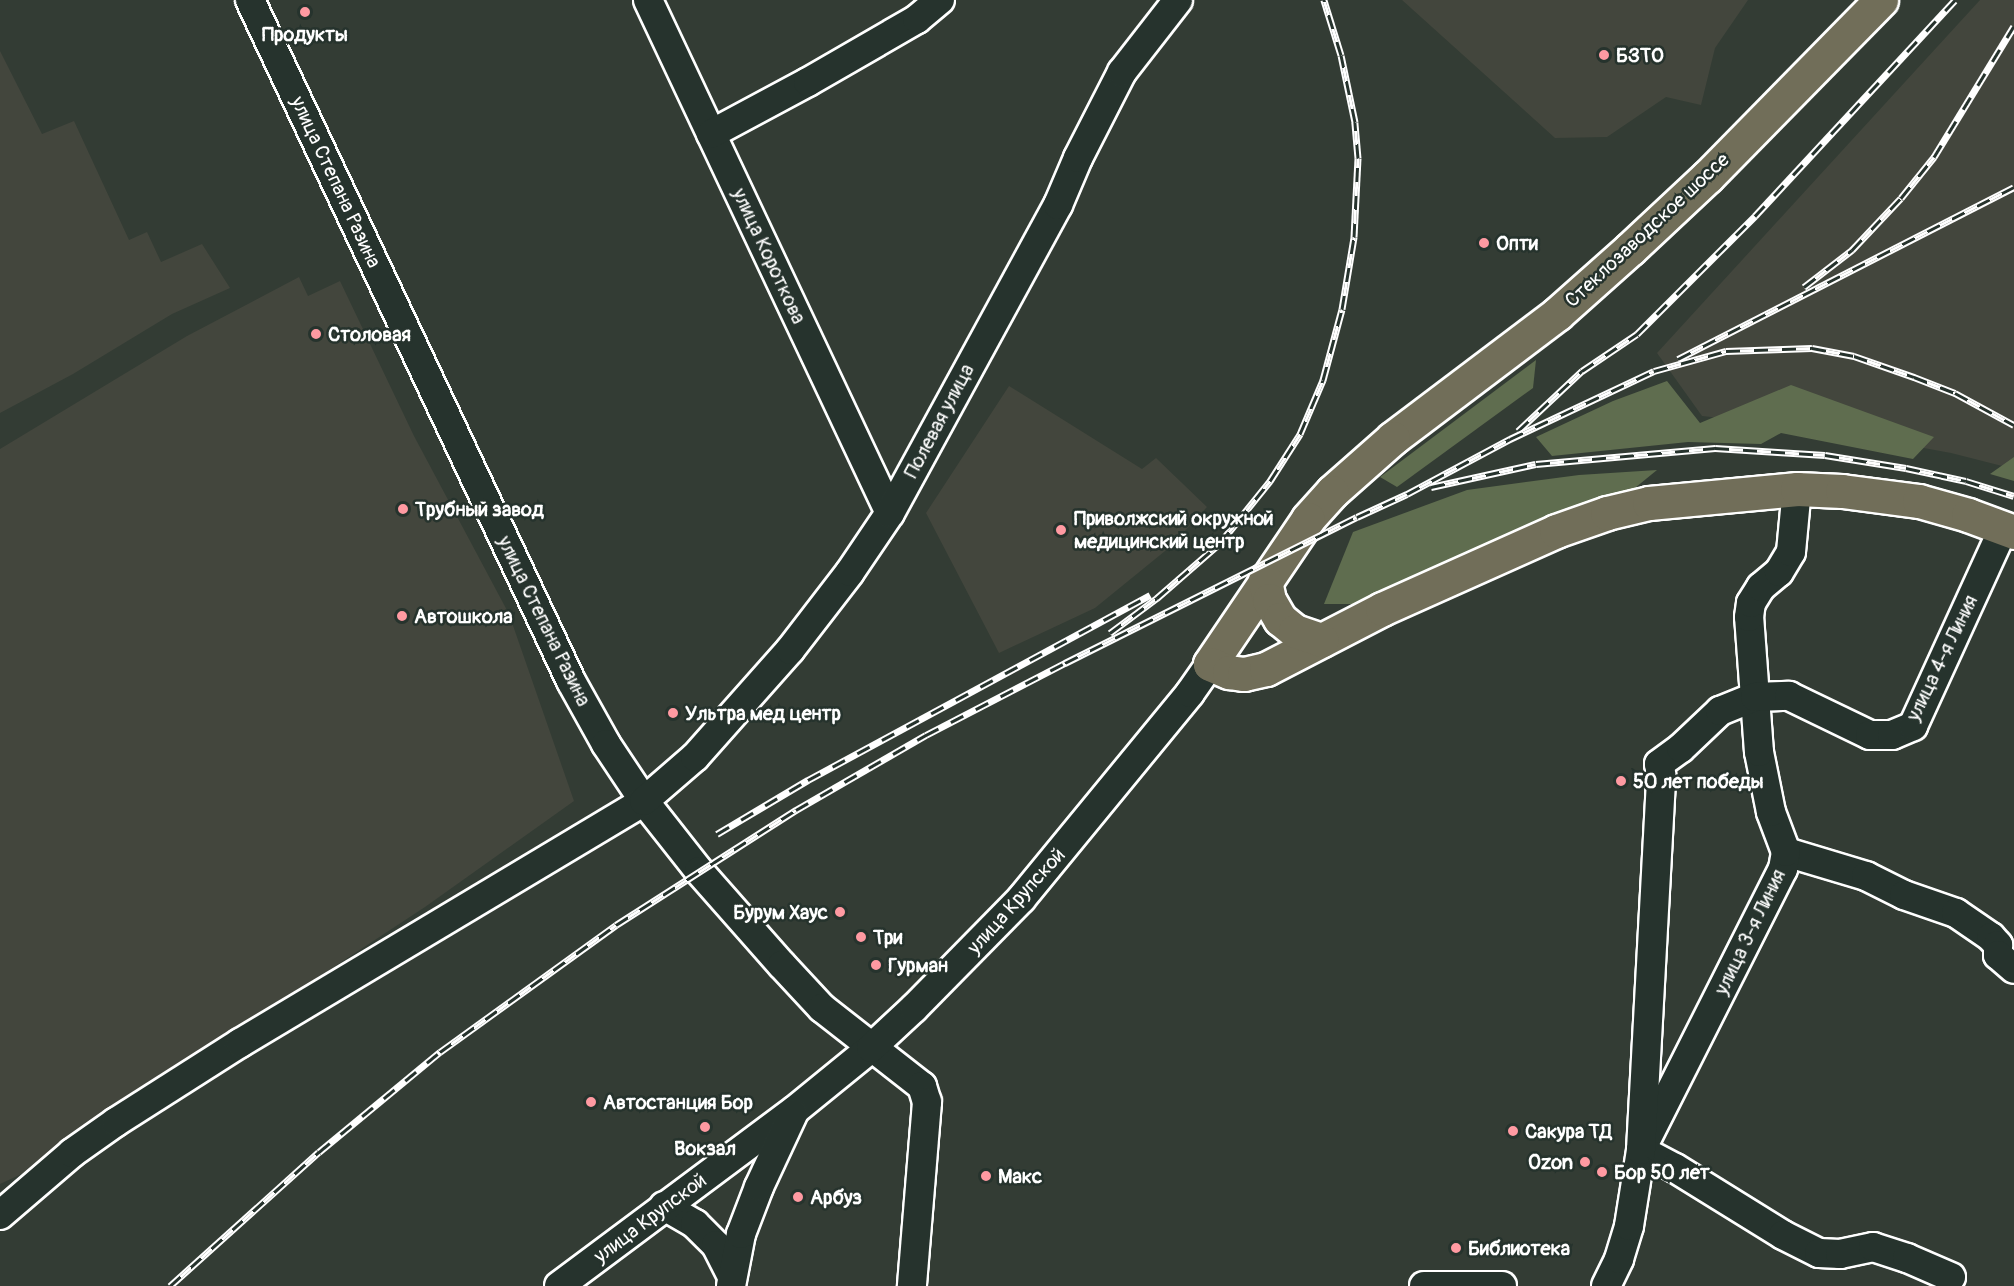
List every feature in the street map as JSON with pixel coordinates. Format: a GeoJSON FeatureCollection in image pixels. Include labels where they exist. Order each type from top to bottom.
{"type":"FeatureCollection","features":[{"type":"Feature","properties":{"kind":"main road","name":"Стеклозаводское шоссе"},"geometry":{"type":"LineString","coordinates":[[1393,438],[1557,314],[1630,249],[1708,176],[1881,0]]}},
{"type":"Feature","properties":{"kind":"main road","name":"улица Крупской"},"geometry":{"type":"LineString","coordinates":[[1210,664],[1308,519],[1326,498],[1393,438]]}},
{"type":"Feature","properties":{"kind":"main road"},"geometry":{"type":"LineString","coordinates":[[1210,664],[1228,672],[1244,674],[1276,664],[1321,640],[1545,536],[1607,513],[1659,502],[1797,489],[1842,491],[1919,501],[2009,530]]}},
{"type":"Feature","properties":{"kind":"main road"},"geometry":{"type":"LineString","coordinates":[[1265,580],[1269,600],[1280,619],[1295,631],[1321,640]]}},
{"type":"Feature","properties":{"kind":"street","name":"улица Степана Разина"},"geometry":{"type":"LineString","coordinates":[[250,0],[571,681],[606,744],[644,801],[699,871],[822,1008],[922,1086],[927,1102],[912,1286]]}},
{"type":"Feature","properties":{"kind":"street","name":"улица Короткова"},"geometry":{"type":"LineString","coordinates":[[648,0],[890,513]]}},
{"type":"Feature","properties":{"kind":"street"},"geometry":{"type":"LineString","coordinates":[[711,134],[917,19],[940,0]]}},
{"type":"Feature","properties":{"kind":"street","name":"Полевая улица"},"geometry":{"type":"LineString","coordinates":[[0,1215],[72,1153],[116,1122],[240,1043],[644,801],[695,757],[790,650],[850,572],[890,513],[1059,205],[1078,158],[1122,72],[1178,0]]}},
{"type":"Feature","properties":{"kind":"street"},"geometry":{"type":"LineString","coordinates":[[1786,852],[1771,812],[1759,752],[1749,617],[1751,603],[1761,587],[1779,573],[1791,552],[1797,489]]}},
{"type":"Feature","properties":{"kind":"street","name":"улица 4-я Линия"},"geometry":{"type":"LineString","coordinates":[[1659,764],[1681,748],[1720,711],[1755,697],[1789,696],[1870,735],[1892,735],[1913,726],[2009,530]]}},
{"type":"Feature","properties":{"kind":"street","name":"улица Крупской"},"geometry":{"type":"LineString","coordinates":[[559,1286],[795,1110],[871,1048],[947,976],[1021,900],[1190,693],[1210,664]]}},
{"type":"Feature","properties":{"kind":"street","name":"улица 3-я Линия"},"geometry":{"type":"LineString","coordinates":[[1606,1286],[1619,1259],[1629,1226],[1641,1150],[1661,775],[1659,764]]}},
{"type":"Feature","properties":{"kind":"street","name":"улица 3-я Линия"},"geometry":{"type":"LineString","coordinates":[[1641,1150],[1783,869],[1786,852],[1866,876],[1904,895],[1956,913],[1991,937],[1998,945],[1998,955],[2014,969]]}},
{"type":"Feature","properties":{"kind":"street"},"geometry":{"type":"LineString","coordinates":[[731,1280],[741,1234],[759,1187],[795,1110]]}},
{"type":"Feature","properties":{"kind":"street"},"geometry":{"type":"LineString","coordinates":[[1641,1150],[1675,1168],[1783,1235],[1819,1253],[1840,1254],[1873,1247],[1951,1277]]}},
{"type":"Feature","properties":{"kind":"street"},"geometry":{"type":"LineString","coordinates":[[664,1206],[696,1224],[716,1245],[731,1280]]}},
{"type":"Feature","properties":{"kind":"street"},"geometry":{"type":"LineString","coordinates":[[1424,1286],[1502,1286]]}},
{"type":"Feature","properties":{"kind":"shaded area"},"geometry":{"type":"Polygon","coordinates":[[[1402,0],[1748,0],[1715,48],[1701,105],[1666,97],[1607,137],[1555,138],[1402,0]]]}},
{"type":"Feature","properties":{"kind":"shaded area"},"geometry":{"type":"Polygon","coordinates":[[[1980,0],[2014,0],[2014,469],[1951,453],[1820,429],[1702,416],[1657,353],[1980,0]]]}},
{"type":"Feature","properties":{"kind":"shaded area"},"geometry":{"type":"Polygon","coordinates":[[[0,51],[42,134],[74,121],[129,240],[147,232],[161,262],[202,244],[230,288],[172,314],[73,374],[0,413],[0,51]]]}},
{"type":"Feature","properties":{"kind":"shaded area","name":"Трубный завод"},"geometry":{"type":"Polygon","coordinates":[[[299,277],[308,296],[340,281],[414,436],[509,614],[574,801],[425,907],[124,1105],[37,1167],[0,1184],[0,449],[187,336],[299,277]]]}},
{"type":"Feature","properties":{"kind":"shaded area","name":"Приволжский окружной медицинский центр"},"geometry":{"type":"Polygon","coordinates":[[[1009,386],[1142,469],[1156,458],[1207,507],[1170,547],[1095,608],[999,653],[926,513],[1009,386]]]}},
{"type":"Feature","properties":{"kind":"green space"},"geometry":{"type":"Polygon","coordinates":[[[1536,360],[1533,388],[1397,487],[1380,477],[1536,360]]]}},
{"type":"Feature","properties":{"kind":"green space"},"geometry":{"type":"Polygon","coordinates":[[[1667,381],[1700,423],[1791,385],[1934,437],[1913,459],[1781,433],[1761,444],[1688,442],[1552,456],[1536,437],[1613,401],[1667,381]]]}},
{"type":"Feature","properties":{"kind":"green space"},"geometry":{"type":"Polygon","coordinates":[[[2014,457],[2014,481],[1990,474],[2014,457]]]}},
{"type":"Feature","properties":{"kind":"green space"},"geometry":{"type":"Polygon","coordinates":[[[1657,470],[1619,501],[1358,604],[1324,604],[1353,532],[1467,490],[1579,475],[1657,470]]]}},
{"type":"Feature","properties":{"kind":"railway"},"geometry":{"type":"LineString","coordinates":[[1110,633],[1157,598],[1220,543],[1270,481],[1300,434],[1323,380],[1342,309],[1354,237],[1358,158],[1355,122],[1341,55],[1324,0]]}},
{"type":"Feature","properties":{"kind":"railway"},"geometry":{"type":"LineString","coordinates":[[1518,431],[1582,371],[1637,334],[1755,216],[1955,0]]}},
{"type":"Feature","properties":{"kind":"railway"},"geometry":{"type":"LineString","coordinates":[[1804,287],[1852,250],[1901,198],[1934,157],[2014,26]]}},
{"type":"Feature","properties":{"kind":"railway"},"geometry":{"type":"LineString","coordinates":[[1678,359],[2014,187]]}},
{"type":"Feature","properties":{"kind":"railway"},"geometry":{"type":"LineString","coordinates":[[170,1286],[319,1152],[440,1052],[616,925],[796,810],[926,735],[1065,663],[1407,494],[1510,439],[1654,371],[1726,351],[1812,348],[1854,356],[1914,377],[1955,393],[2014,425]]}},
{"type":"Feature","properties":{"kind":"railway"},"geometry":{"type":"LineString","coordinates":[[1431,487],[1536,464],[1715,448],[1825,455],[1906,468],[1966,481],[2014,496]]}},
{"type":"Feature","properties":{"kind":"railway"},"geometry":{"type":"LineString","coordinates":[[717,834],[808,780],[1150,595]]}},
{"type":"Feature","properties":{"kind":"place","name":"Продукты"},"geometry":{"type":"Point","coordinates":[305,12]}},
{"type":"Feature","properties":{"kind":"place","name":"БЗТО"},"geometry":{"type":"Point","coordinates":[1604,55]}},
{"type":"Feature","properties":{"kind":"place","name":"Опти"},"geometry":{"type":"Point","coordinates":[1484,243]}},
{"type":"Feature","properties":{"kind":"place","name":"Столовая"},"geometry":{"type":"Point","coordinates":[316,334]}},
{"type":"Feature","properties":{"kind":"place","name":"Трубный завод"},"geometry":{"type":"Point","coordinates":[403,509]}},
{"type":"Feature","properties":{"kind":"place","name":"Приволжский окружной медицинский центр"},"geometry":{"type":"Point","coordinates":[1061,530]}},
{"type":"Feature","properties":{"kind":"place","name":"Автошкола"},"geometry":{"type":"Point","coordinates":[402,616]}},
{"type":"Feature","properties":{"kind":"place","name":"Ультра мед центр"},"geometry":{"type":"Point","coordinates":[673,713]}},
{"type":"Feature","properties":{"kind":"place","name":"50 лет победы"},"geometry":{"type":"Point","coordinates":[1621,781]}},
{"type":"Feature","properties":{"kind":"place","name":"Бурум Хаус"},"geometry":{"type":"Point","coordinates":[840,912]}},
{"type":"Feature","properties":{"kind":"place","name":"Три"},"geometry":{"type":"Point","coordinates":[861,937]}},
{"type":"Feature","properties":{"kind":"place","name":"Гурман"},"geometry":{"type":"Point","coordinates":[876,965]}},
{"type":"Feature","properties":{"kind":"place","name":"Автостанция Бор"},"geometry":{"type":"Point","coordinates":[591,1102]}},
{"type":"Feature","properties":{"kind":"place","name":"Вокзал"},"geometry":{"type":"Point","coordinates":[705,1127]}},
{"type":"Feature","properties":{"kind":"place","name":"Сакура ТД"},"geometry":{"type":"Point","coordinates":[1513,1131]}},
{"type":"Feature","properties":{"kind":"place","name":"Ozon"},"geometry":{"type":"Point","coordinates":[1585,1162]}},
{"type":"Feature","properties":{"kind":"place","name":"Бор 50 лет"},"geometry":{"type":"Point","coordinates":[1602,1172]}},
{"type":"Feature","properties":{"kind":"place","name":"Макс"},"geometry":{"type":"Point","coordinates":[986,1176]}},
{"type":"Feature","properties":{"kind":"place","name":"Арбуз"},"geometry":{"type":"Point","coordinates":[798,1197]}},
{"type":"Feature","properties":{"kind":"place","name":"Библиотека"},"geometry":{"type":"Point","coordinates":[1456,1248]}}]}
